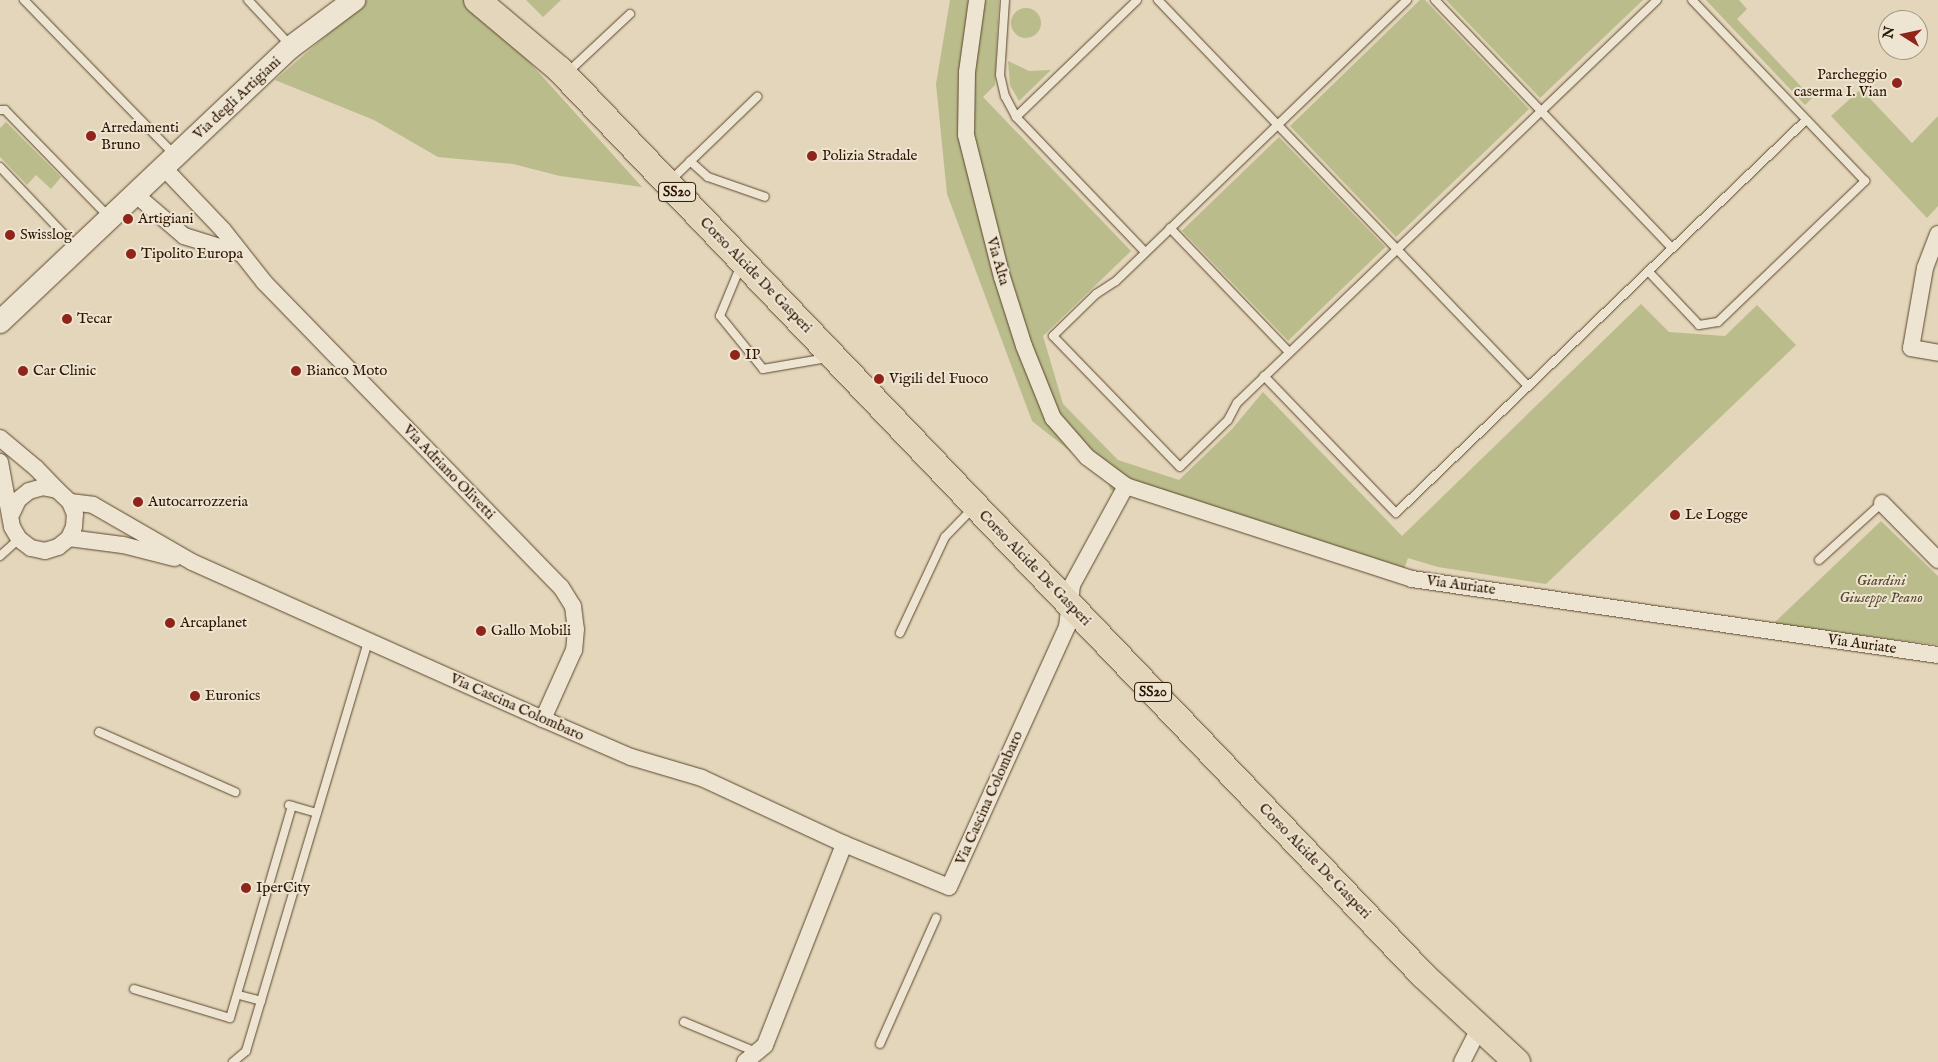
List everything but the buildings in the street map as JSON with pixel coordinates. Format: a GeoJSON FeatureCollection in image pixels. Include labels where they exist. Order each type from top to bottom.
{"type":"FeatureCollection","features":[{"type":"Feature","properties":{"kind":"main road","name":"Via degli Artigiani"},"geometry":{"type":"LineString","coordinates":[[296,43],[330,0]]}},
{"type":"Feature","properties":{"kind":"main road","name":"Via degli Artigiani"},"geometry":{"type":"LineString","coordinates":[[0,322],[296,43],[354,0]]}},
{"type":"Feature","properties":{"kind":"main road","name":"Corso Alcide De Gasperi"},"geometry":{"type":"LineString","coordinates":[[477,0],[562,72]]}},
{"type":"Feature","properties":{"kind":"main road","name":"Corso Alcide De Gasperi"},"geometry":{"type":"LineString","coordinates":[[504,0],[562,72],[1069,604],[1424,976],[1517,1062]]}},
{"type":"Feature","properties":{"kind":"street","name":"Via Alta"},"geometry":{"type":"LineString","coordinates":[[977,0],[967,72],[966,135],[972,169],[1002,277],[1024,346],[1053,418],[1075,447],[1126,486]]}},
{"type":"Feature","properties":{"kind":"street","name":"Via Adriano Olivetti"},"geometry":{"type":"LineString","coordinates":[[169,161],[224,230],[239,254],[562,587],[573,606],[576,629],[574,650],[543,718]]}},
{"type":"Feature","properties":{"kind":"street","name":"Via Adriano Olivetti"},"geometry":{"type":"LineString","coordinates":[[135,194],[184,236],[239,254]]}},
{"type":"Feature","properties":{"kind":"street"},"geometry":{"type":"LineString","coordinates":[[1938,234],[1926,268],[1911,348],[1938,353]]}},
{"type":"Feature","properties":{"kind":"street"},"geometry":{"type":"LineString","coordinates":[[0,438],[36,468],[70,502],[74,520],[68,538],[58,547],[45,551],[31,548],[19,539],[12,527],[12,513],[0,462]]}},
{"type":"Feature","properties":{"kind":"street"},"geometry":{"type":"LineString","coordinates":[[1069,604],[1072,585],[1126,486]]}},
{"type":"Feature","properties":{"kind":"street","name":"Via Auriate"},"geometry":{"type":"LineString","coordinates":[[1126,486],[1412,578],[1938,655]]}},
{"type":"Feature","properties":{"kind":"street"},"geometry":{"type":"LineString","coordinates":[[12,513],[18,500],[29,491],[43,487],[57,490]]}},
{"type":"Feature","properties":{"kind":"street","name":"Via Cascina Colombaro"},"geometry":{"type":"LineString","coordinates":[[70,502],[93,505],[192,562],[368,641],[631,757],[702,778],[948,890],[1067,627],[1069,604]]}},
{"type":"Feature","properties":{"kind":"street"},"geometry":{"type":"LineString","coordinates":[[1882,503],[1936,555]]}},
{"type":"Feature","properties":{"kind":"street","name":"Via Cascina Colombaro"},"geometry":{"type":"LineString","coordinates":[[68,538],[123,545],[192,562]]}},
{"type":"Feature","properties":{"kind":"street"},"geometry":{"type":"LineString","coordinates":[[750,1057],[765,1045],[844,844]]}},
{"type":"Feature","properties":{"kind":"street"},"geometry":{"type":"LineString","coordinates":[[1462,1062],[1480,1027]]}},
{"type":"Feature","properties":{"kind":"lane"},"geometry":{"type":"LineString","coordinates":[[24,0],[169,161]]}},
{"type":"Feature","properties":{"kind":"lane"},"geometry":{"type":"LineString","coordinates":[[248,0],[296,43]]}},
{"type":"Feature","properties":{"kind":"lane"},"geometry":{"type":"LineString","coordinates":[[1005,0],[1000,75],[1005,96],[1016,117],[1145,252]]}},
{"type":"Feature","properties":{"kind":"lane"},"geometry":{"type":"LineString","coordinates":[[1016,117],[1137,0]]}},
{"type":"Feature","properties":{"kind":"lane"},"geometry":{"type":"LineString","coordinates":[[1158,0],[1528,386]]}},
{"type":"Feature","properties":{"kind":"lane"},"geometry":{"type":"LineString","coordinates":[[1407,0],[1145,252],[1054,336],[1180,467],[1228,420],[1237,403],[1264,376],[1657,0]]}},
{"type":"Feature","properties":{"kind":"lane"},"geometry":{"type":"LineString","coordinates":[[1435,0],[1672,248]]}},
{"type":"Feature","properties":{"kind":"lane"},"geometry":{"type":"LineString","coordinates":[[1648,271],[1699,324],[1718,322],[1865,181],[1692,0]]}},
{"type":"Feature","properties":{"kind":"lane"},"geometry":{"type":"LineString","coordinates":[[562,72],[630,14]]}},
{"type":"Feature","properties":{"kind":"lane"},"geometry":{"type":"LineString","coordinates":[[668,183],[757,97]]}},
{"type":"Feature","properties":{"kind":"lane"},"geometry":{"type":"LineString","coordinates":[[0,110],[5,110],[110,217]]}},
{"type":"Feature","properties":{"kind":"lane"},"geometry":{"type":"LineString","coordinates":[[1264,376],[1396,513],[1806,120]]}},
{"type":"Feature","properties":{"kind":"lane"},"geometry":{"type":"LineString","coordinates":[[690,161],[708,177],[764,197]]}},
{"type":"Feature","properties":{"kind":"lane"},"geometry":{"type":"LineString","coordinates":[[0,167],[78,248]]}},
{"type":"Feature","properties":{"kind":"lane"},"geometry":{"type":"LineString","coordinates":[[1170,228],[1289,352]]}},
{"type":"Feature","properties":{"kind":"lane"},"geometry":{"type":"LineString","coordinates":[[742,260],[720,316],[763,369],[834,356]]}},
{"type":"Feature","properties":{"kind":"lane"},"geometry":{"type":"LineString","coordinates":[[1819,560],[1882,503]]}},
{"type":"Feature","properties":{"kind":"lane"},"geometry":{"type":"LineString","coordinates":[[900,633],[944,537],[976,505]]}},
{"type":"Feature","properties":{"kind":"lane"},"geometry":{"type":"LineString","coordinates":[[0,556],[19,539]]}},
{"type":"Feature","properties":{"kind":"lane"},"geometry":{"type":"LineString","coordinates":[[232,1062],[246,1051],[368,641]]}},
{"type":"Feature","properties":{"kind":"lane"},"geometry":{"type":"LineString","coordinates":[[99,732],[235,792]]}},
{"type":"Feature","properties":{"kind":"lane"},"geometry":{"type":"LineString","coordinates":[[134,989],[230,1018],[238,995],[289,806],[317,812]]}},
{"type":"Feature","properties":{"kind":"lane"},"geometry":{"type":"LineString","coordinates":[[880,1044],[936,918]]}},
{"type":"Feature","properties":{"kind":"lane"},"geometry":{"type":"LineString","coordinates":[[238,995],[261,1001]]}},
{"type":"Feature","properties":{"kind":"lane"},"geometry":{"type":"LineString","coordinates":[[684,1022],[750,1057]]}},
{"type":"Feature","properties":{"kind":"green space"},"geometry":{"type":"Polygon","coordinates":[[[367,0],[466,0],[514,45],[642,187],[560,176],[513,164],[438,157],[374,120],[275,80],[367,0]]]}},
{"type":"Feature","properties":{"kind":"green space"},"geometry":{"type":"Polygon","coordinates":[[[526,0],[561,0],[543,17],[526,0]]]}},
{"type":"Feature","properties":{"kind":"green space"},"geometry":{"type":"Polygon","coordinates":[[[950,0],[999,0],[995,85],[983,97],[1131,251],[1043,336],[1063,404],[1118,460],[1179,480],[1232,429],[1263,392],[1402,536],[1641,304],[1669,332],[1725,336],[1757,305],[1796,345],[1546,584],[1438,567],[1408,558],[1400,580],[1110,490],[1108,481],[1032,421],[947,194],[936,84],[950,0]]]}},
{"type":"Feature","properties":{"kind":"green space"},"geometry":{"type":"Polygon","coordinates":[[[1420,0],[1425,0],[1529,109],[1396,237],[1290,126],[1420,0]]]}},
{"type":"Feature","properties":{"kind":"green space"},"geometry":{"type":"Polygon","coordinates":[[[1446,0],[1643,0],[1540,98],[1446,0]]]}},
{"type":"Feature","properties":{"kind":"green space"},"geometry":{"type":"Polygon","coordinates":[[[1706,0],[1739,0],[1747,9],[1737,19],[1812,98],[1805,105],[1706,0]]]}},
{"type":"Feature","properties":{"kind":"green space"},"geometry":{"type":"Polygon","coordinates":[[[1026,8],[1036,13],[1041,23],[1036,33],[1026,38],[1016,33],[1011,23],[1016,13],[1026,8]]]}},
{"type":"Feature","properties":{"kind":"green space"},"geometry":{"type":"Polygon","coordinates":[[[1008,61],[1029,71],[1051,70],[1019,101],[1010,85],[1008,61]]]}},
{"type":"Feature","properties":{"kind":"green space"},"geometry":{"type":"Polygon","coordinates":[[[1861,89],[1912,143],[1938,116],[1938,206],[1927,218],[1831,116],[1861,89]]]}},
{"type":"Feature","properties":{"kind":"green space"},"geometry":{"type":"Polygon","coordinates":[[[6,122],[61,177],[51,189],[36,175],[27,185],[0,157],[0,128],[6,122]]]}},
{"type":"Feature","properties":{"kind":"green space"},"geometry":{"type":"Polygon","coordinates":[[[1279,137],[1385,247],[1288,341],[1182,231],[1279,137]]]}},
{"type":"Feature","properties":{"kind":"green space","name":"Giardini Giuseppe Peano"},"geometry":{"type":"Polygon","coordinates":[[[1881,521],[1938,576],[1938,645],[1773,624],[1881,521]]]}},
{"type":"Feature","properties":{"kind":"place","name":"Parcheggio caserma I. Vian"},"geometry":{"type":"Point","coordinates":[1897,83]}},
{"type":"Feature","properties":{"kind":"place","name":"Arredamenti Bruno"},"geometry":{"type":"Point","coordinates":[91,136]}},
{"type":"Feature","properties":{"kind":"place","name":"Polizia Stradale"},"geometry":{"type":"Point","coordinates":[812,156]}},
{"type":"Feature","properties":{"kind":"place","name":"Artigiani"},"geometry":{"type":"Point","coordinates":[128,219]}},
{"type":"Feature","properties":{"kind":"place","name":"Swisslog"},"geometry":{"type":"Point","coordinates":[10,235]}},
{"type":"Feature","properties":{"kind":"place","name":"Tipolito Europa"},"geometry":{"type":"Point","coordinates":[131,254]}},
{"type":"Feature","properties":{"kind":"place","name":"Tecar"},"geometry":{"type":"Point","coordinates":[67,319]}},
{"type":"Feature","properties":{"kind":"place","name":"IP"},"geometry":{"type":"Point","coordinates":[735,355]}},
{"type":"Feature","properties":{"kind":"place","name":"Car Clinic"},"geometry":{"type":"Point","coordinates":[23,371]}},
{"type":"Feature","properties":{"kind":"place","name":"Bianco Moto"},"geometry":{"type":"Point","coordinates":[296,371]}},
{"type":"Feature","properties":{"kind":"place","name":"Vigili del Fuoco"},"geometry":{"type":"Point","coordinates":[879,379]}},
{"type":"Feature","properties":{"kind":"place","name":"Autocarrozzeria"},"geometry":{"type":"Point","coordinates":[138,502]}},
{"type":"Feature","properties":{"kind":"place","name":"Le Logge"},"geometry":{"type":"Point","coordinates":[1675,515]}},
{"type":"Feature","properties":{"kind":"place","name":"Arcaplanet"},"geometry":{"type":"Point","coordinates":[170,623]}},
{"type":"Feature","properties":{"kind":"place","name":"Gallo Mobili"},"geometry":{"type":"Point","coordinates":[481,631]}},
{"type":"Feature","properties":{"kind":"place","name":"Euronics"},"geometry":{"type":"Point","coordinates":[195,696]}},
{"type":"Feature","properties":{"kind":"place","name":"IperCity"},"geometry":{"type":"Point","coordinates":[246,888]}}]}
